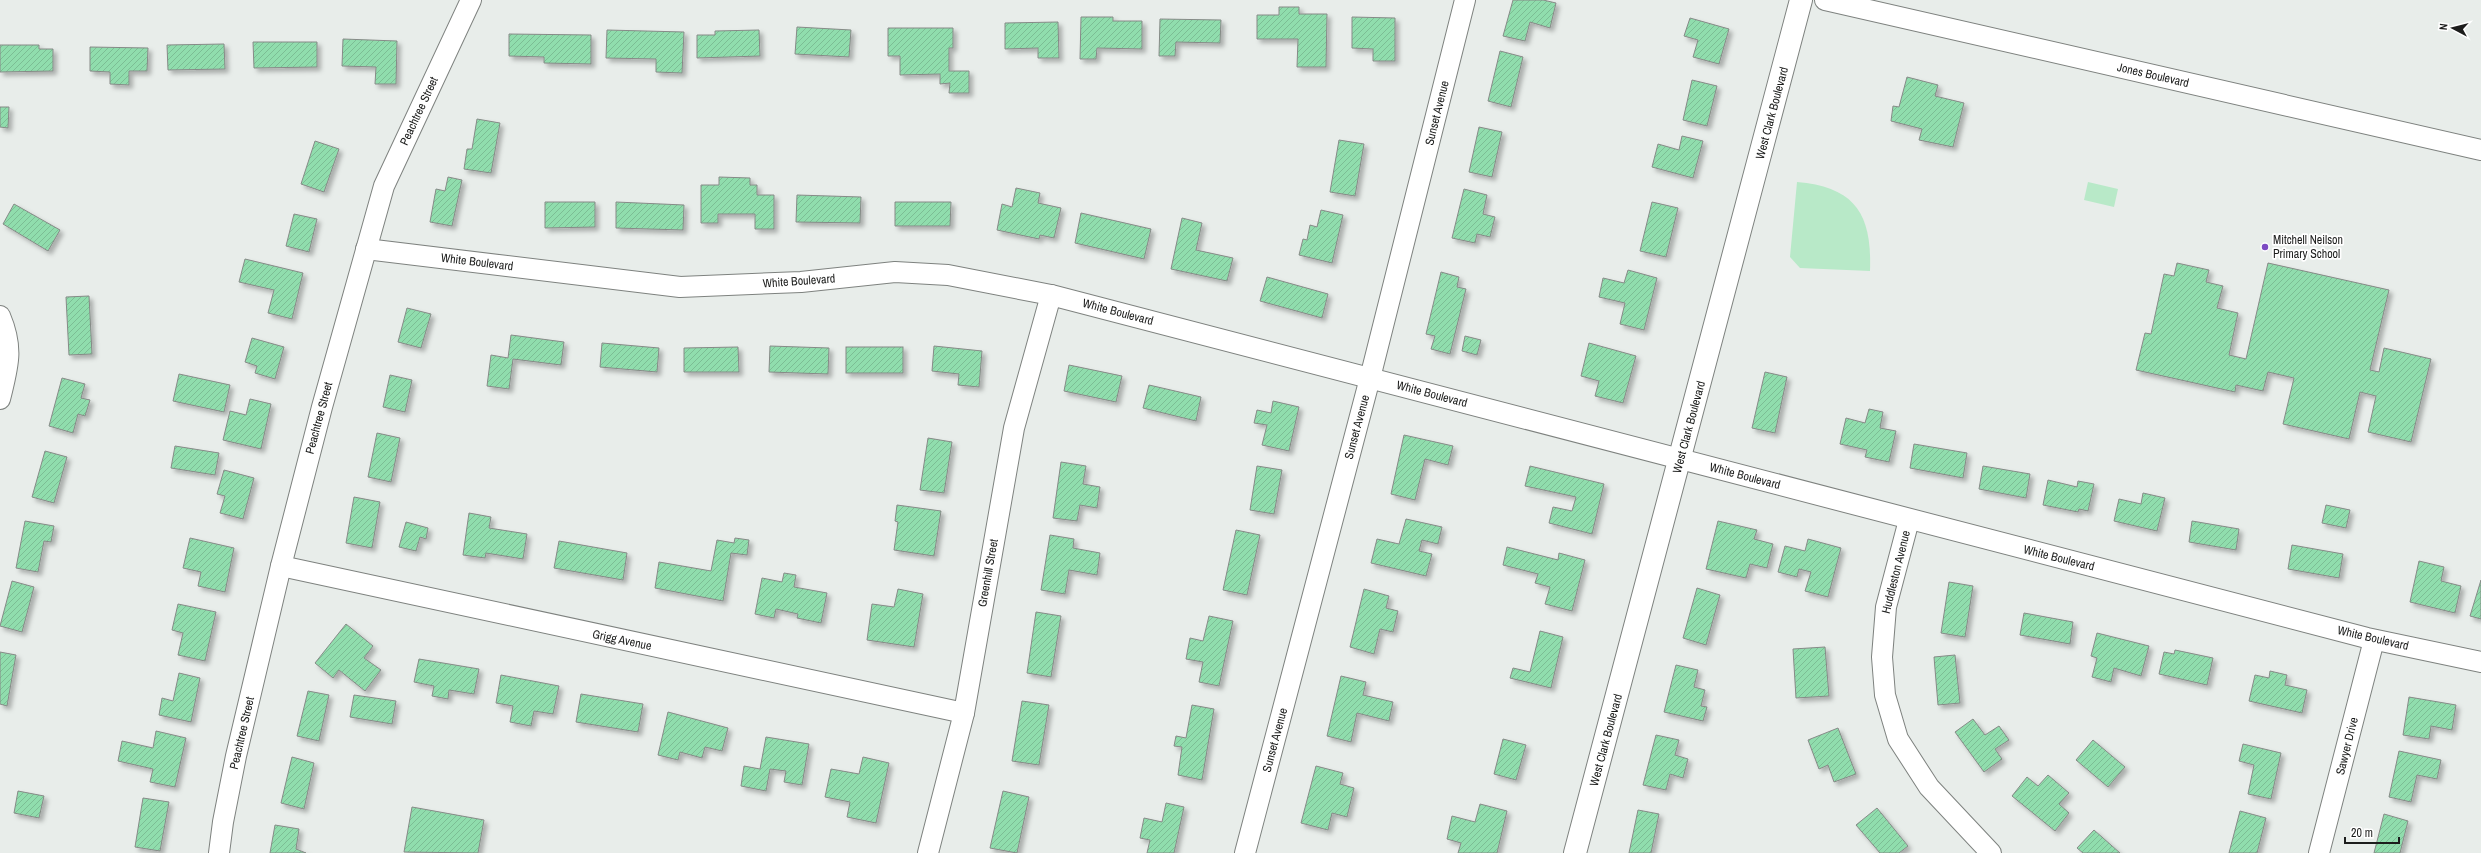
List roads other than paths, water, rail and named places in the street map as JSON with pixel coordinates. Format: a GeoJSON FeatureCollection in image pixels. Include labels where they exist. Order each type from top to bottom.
{"type":"FeatureCollection","features":[{"type":"Feature","properties":{"kind":"street","name":"Peachtree Street"},"geometry":{"type":"LineString","coordinates":[[219,853],[223,822],[236,756],[281,566],[384,186],[471,0]]}},
{"type":"Feature","properties":{"kind":"street","name":"Sunset Avenue"},"geometry":{"type":"LineString","coordinates":[[1245,853],[1370,378],[1465,0]]}},
{"type":"Feature","properties":{"kind":"street","name":"West Clark Boulevard"},"geometry":{"type":"LineString","coordinates":[[1575,853],[1802,0]]}},
{"type":"Feature","properties":{"kind":"street","name":"Jones Boulevard"},"geometry":{"type":"LineString","coordinates":[[1825,0],[2481,150]]}},
{"type":"Feature","properties":{"kind":"street","name":"White Boulevard"},"geometry":{"type":"LineString","coordinates":[[366,249],[680,287],[801,282],[895,272],[948,275],[1051,295],[1909,520],[2374,640],[2481,662]]}},
{"type":"Feature","properties":{"kind":"street","name":"Greenhill Street"},"geometry":{"type":"LineString","coordinates":[[928,853],[964,713],[1014,428],[1051,295]]}},
{"type":"Feature","properties":{"kind":"street"},"geometry":{"type":"LineString","coordinates":[[0,316],[6,330],[10,359],[0,398]]}},
{"type":"Feature","properties":{"kind":"street","name":"Huddleston Avenue"},"geometry":{"type":"LineString","coordinates":[[1909,520],[1886,607],[1882,657],[1885,695],[1898,739],[1925,781],[1987,852]]}},
{"type":"Feature","properties":{"kind":"street","name":"Grigg Avenue"},"geometry":{"type":"LineString","coordinates":[[281,566],[964,713]]}},
{"type":"Feature","properties":{"kind":"street","name":"Sawyer Drive"},"geometry":{"type":"LineString","coordinates":[[2319,853],[2374,640]]}},
{"type":"Feature","properties":{"kind":"place","name":"Mitchell Neilson Primary School"},"geometry":{"type":"Point","coordinates":[2265,247]}}]}
